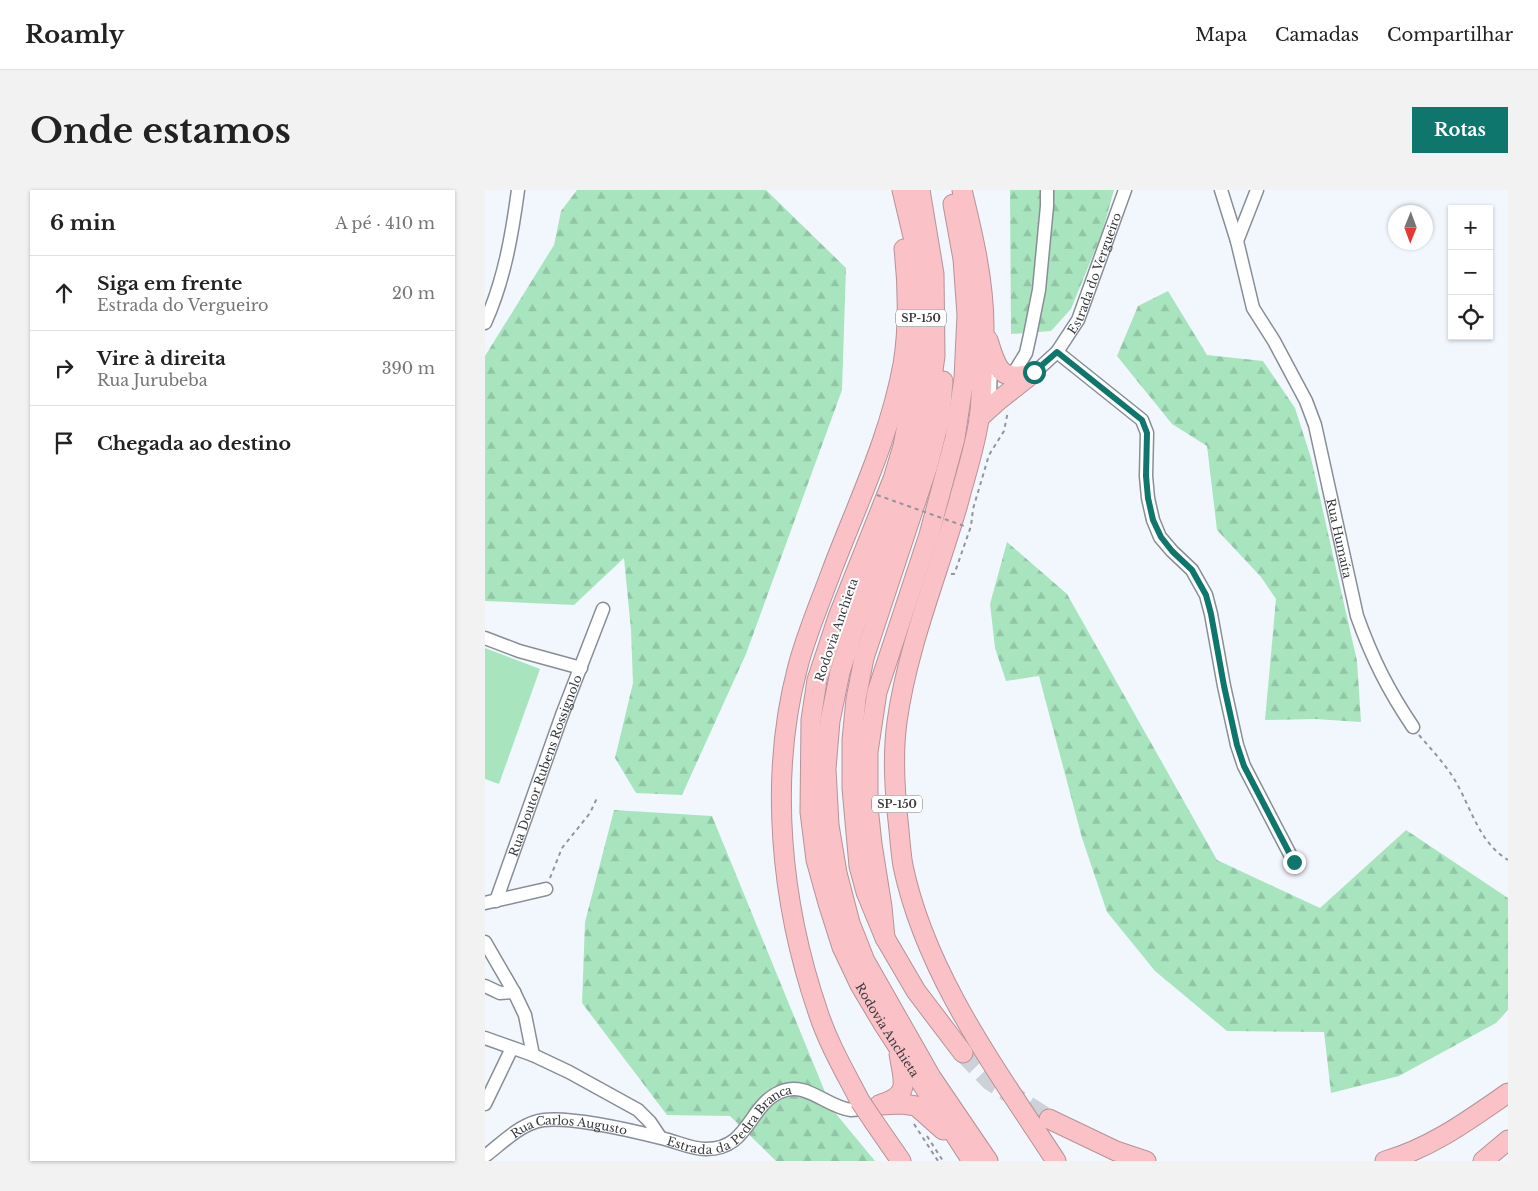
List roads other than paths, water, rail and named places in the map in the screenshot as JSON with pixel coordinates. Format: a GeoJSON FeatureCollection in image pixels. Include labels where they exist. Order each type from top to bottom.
{"type":"FeatureCollection","features":[{"type":"Feature","properties":{"kind":"highway","name":"Rodovia Anchieta"},"geometry":{"type":"LineString","coordinates":[[901,190],[915,245],[920,277],[920,339],[915,383],[903,446],[893,479],[838,617],[817,680],[811,720],[810,802],[816,860],[842,947],[859,984],[969,1157]]}},
{"type":"Feature","properties":{"kind":"highway"},"geometry":{"type":"LineString","coordinates":[[901,190],[900,218],[905,260],[907,307],[903,363],[887,430],[832,570],[798,666],[782,760],[782,854],[798,942],[818,1013],[838,1060],[860,1101],[877,1113],[901,1161]]}},
{"type":"Feature","properties":{"kind":"highway","name":"Rodovia Anchieta"},"geometry":{"type":"LineString","coordinates":[[920,190],[933,274],[935,356],[927,414],[896,520],[855,625],[840,672],[830,721],[826,770],[829,816],[837,873],[850,923],[865,961],[931,1077],[988,1161]]}},
{"type":"Feature","properties":{"kind":"highway"},"geometry":{"type":"LineString","coordinates":[[885,938],[883,907],[871,844],[867,807],[868,752],[877,692],[929,535],[955,438],[964,378],[967,314],[963,259],[950,190]]}},
{"type":"Feature","properties":{"kind":"highway","name":"SP-150"},"geometry":{"type":"LineString","coordinates":[[962,190],[973,233],[981,288],[984,327],[979,418],[965,478],[944,552],[922,616],[906,678],[897,723],[895,767],[897,817],[903,864],[913,904],[933,955],[961,1012],[1056,1161]]}},
{"type":"Feature","properties":{"kind":"highway"},"geometry":{"type":"LineString","coordinates":[[984,327],[996,365],[1013,383]]}},
{"type":"Feature","properties":{"kind":"highway"},"geometry":{"type":"LineString","coordinates":[[935,356],[943,384],[940,418],[918,500],[864,658],[852,740],[852,788],[859,866],[866,892],[885,938],[916,991],[963,1053]]}},
{"type":"Feature","properties":{"kind":"highway"},"geometry":{"type":"LineString","coordinates":[[979,418],[999,400],[1013,383],[1034,372]]}},
{"type":"Feature","properties":{"kind":"highway"},"geometry":{"type":"LineString","coordinates":[[877,1113],[901,1092],[903,1080],[898,1048]]}},
{"type":"Feature","properties":{"kind":"highway"},"geometry":{"type":"LineString","coordinates":[[1385,1161],[1402,1156],[1447,1135],[1508,1094]]}},
{"type":"Feature","properties":{"kind":"highway"},"geometry":{"type":"LineString","coordinates":[[877,1113],[903,1104],[916,1106],[969,1157]]}},
{"type":"Feature","properties":{"kind":"highway"},"geometry":{"type":"LineString","coordinates":[[1049,1119],[1116,1151],[1146,1161]]}},
{"type":"Feature","properties":{"kind":"highway"},"geometry":{"type":"LineString","coordinates":[[1483,1161],[1508,1140]]}},
{"type":"Feature","properties":{"kind":"street"},"geometry":{"type":"LineString","coordinates":[[485,323],[496,297],[502,274],[512,231],[518,190]]}},
{"type":"Feature","properties":{"kind":"street"},"geometry":{"type":"LineString","coordinates":[[1013,383],[1025,353],[1039,290],[1047,190]]}},
{"type":"Feature","properties":{"kind":"street","name":"Estrada do Vergueiro"},"geometry":{"type":"LineString","coordinates":[[1034,372],[1057,352],[1078,320],[1125,190]]}},
{"type":"Feature","properties":{"kind":"street","name":"Rua Humaíta"},"geometry":{"type":"LineString","coordinates":[[1221,190],[1237,241],[1253,308],[1274,341],[1306,401],[1315,425],[1357,616],[1367,645],[1381,677],[1413,727]]}},
{"type":"Feature","properties":{"kind":"street"},"geometry":{"type":"LineString","coordinates":[[1237,241],[1257,190]]}},
{"type":"Feature","properties":{"kind":"street"},"geometry":{"type":"LineString","coordinates":[[1057,352],[1142,420],[1147,433],[1146,476],[1153,520],[1161,537],[1172,551],[1192,570],[1206,595],[1237,745],[1244,766],[1294,862]]}},
{"type":"Feature","properties":{"kind":"street"},"geometry":{"type":"LineString","coordinates":[[581,668],[603,609]]}},
{"type":"Feature","properties":{"kind":"street","name":"Rua Doutor Rubens Rossignolo"},"geometry":{"type":"LineString","coordinates":[[485,638],[519,651],[581,668],[490,902]]}},
{"type":"Feature","properties":{"kind":"street"},"geometry":{"type":"LineString","coordinates":[[490,902],[546,889]]}},
{"type":"Feature","properties":{"kind":"street"},"geometry":{"type":"LineString","coordinates":[[485,942],[514,992],[527,1021],[533,1055]]}},
{"type":"Feature","properties":{"kind":"street"},"geometry":{"type":"LineString","coordinates":[[485,986],[500,993],[514,992]]}},
{"type":"Feature","properties":{"kind":"street","name":"Estrada da Pedra Branca"},"geometry":{"type":"LineString","coordinates":[[485,1038],[533,1055],[569,1072],[638,1110],[650,1122],[659,1137],[703,1149],[717,1148],[739,1138],[769,1099],[780,1092],[791,1089],[806,1091],[851,1110],[877,1113]]}},
{"type":"Feature","properties":{"kind":"street"},"geometry":{"type":"LineString","coordinates":[[485,1104],[511,1048]]}},
{"type":"Feature","properties":{"kind":"street","name":"Rua Carlos Augusto"},"geometry":{"type":"LineString","coordinates":[[485,1156],[525,1126],[537,1121],[579,1122],[659,1137]]}},
{"type":"Feature","properties":{"kind":"tunnel"},"geometry":{"type":"LineString","coordinates":[[963,1053],[990,1081],[1049,1119]]}}]}
